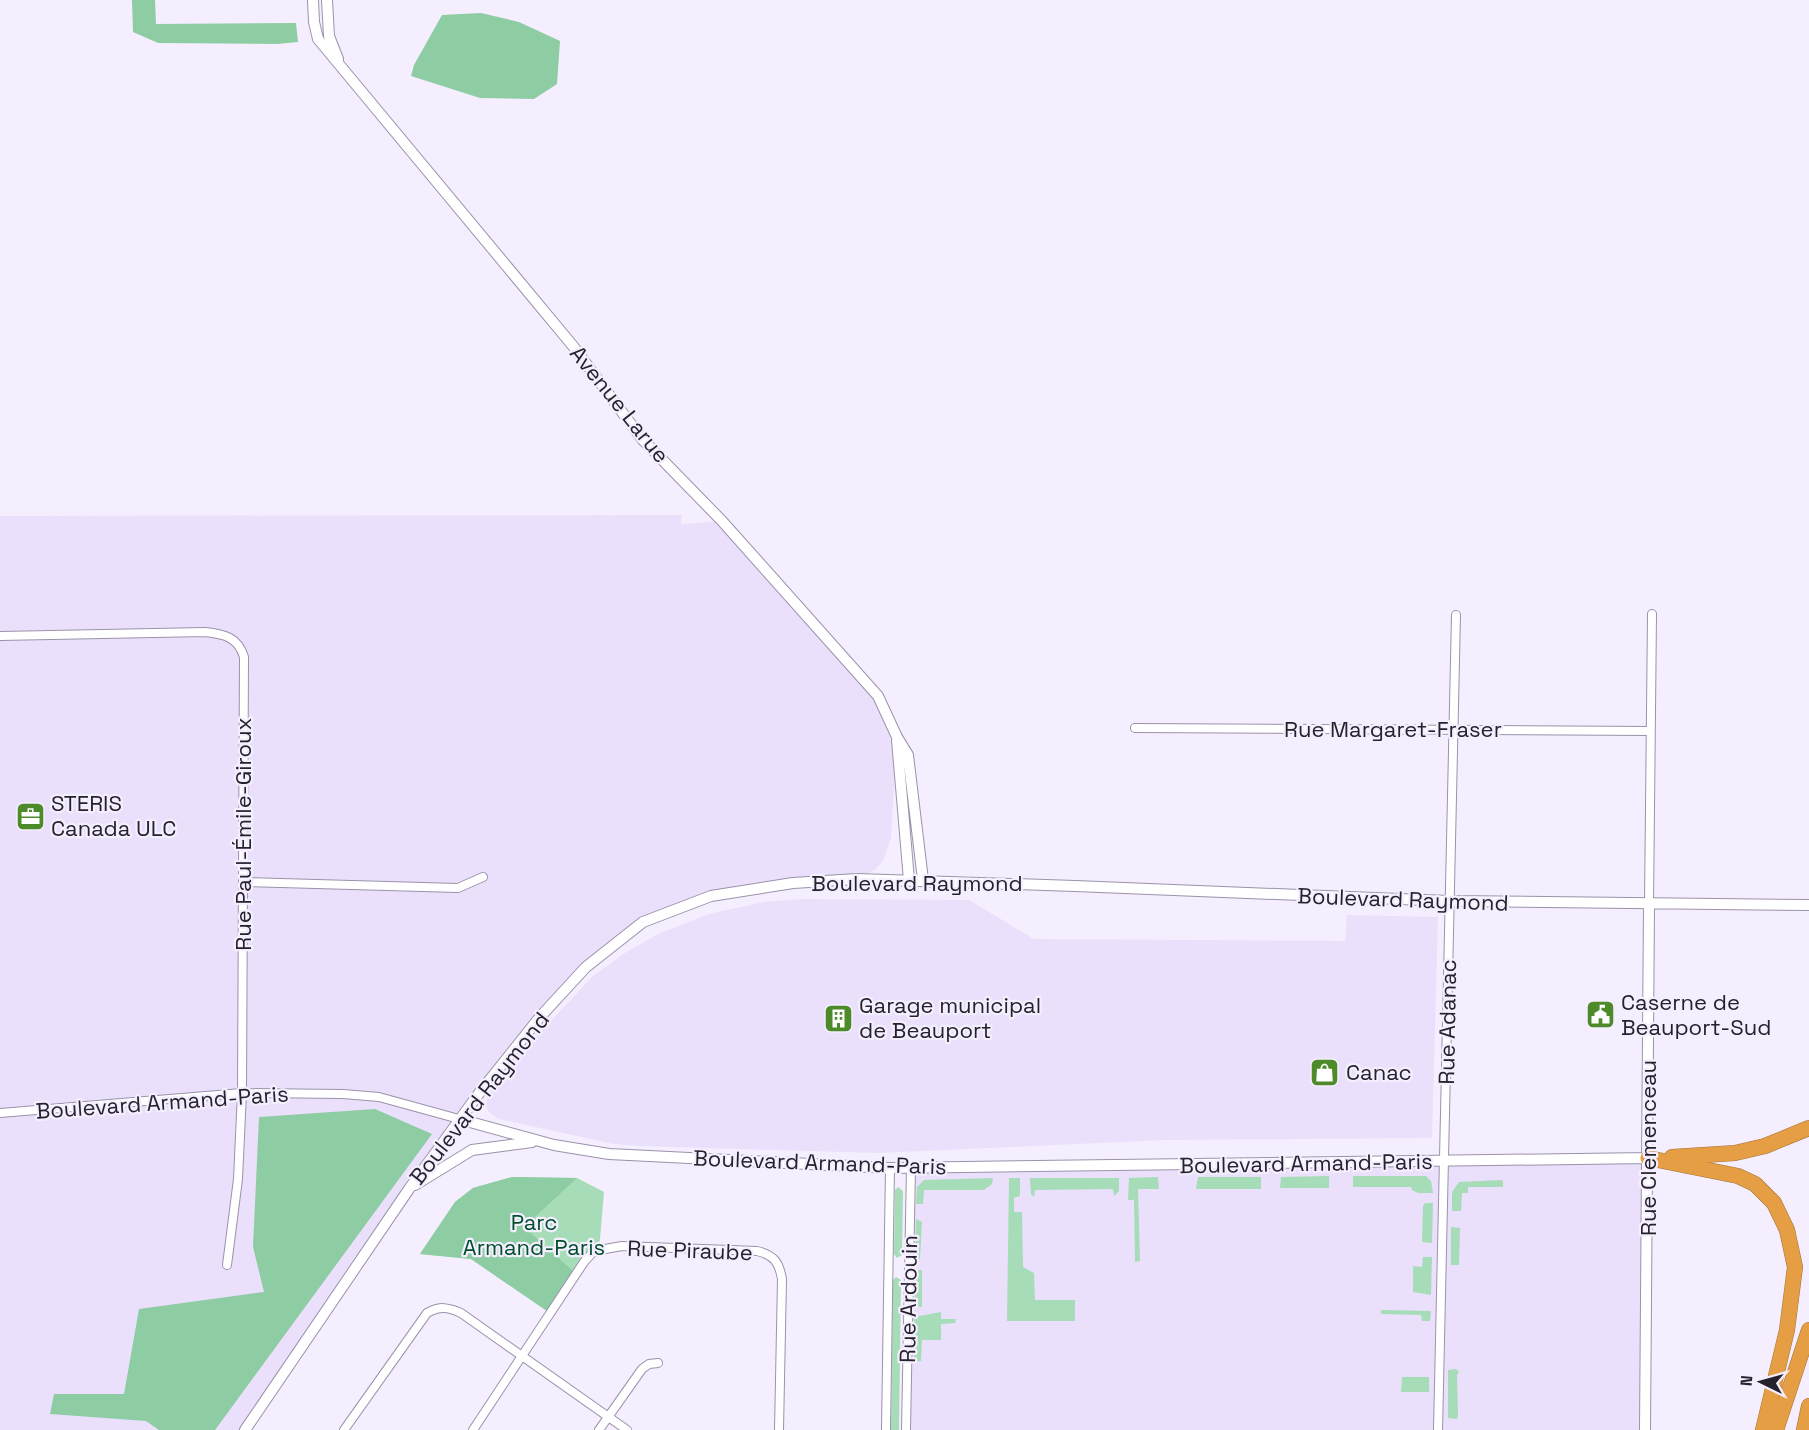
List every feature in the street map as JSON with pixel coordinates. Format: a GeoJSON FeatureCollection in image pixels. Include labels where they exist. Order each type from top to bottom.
{"type":"FeatureCollection","features":[{"type":"Feature","properties":{"kind":"highway"},"geometry":{"type":"LineString","coordinates":[[1648,1158],[1735,1154],[1766,1146],[1809,1128]]}},
{"type":"Feature","properties":{"kind":"highway"},"geometry":{"type":"LineString","coordinates":[[1648,1158],[1738,1176],[1755,1184],[1774,1203],[1786,1230],[1795,1267],[1794,1278],[1787,1330],[1763,1430]]}},
{"type":"Feature","properties":{"kind":"highway"},"geometry":{"type":"LineString","coordinates":[[1776,1430],[1809,1330]]}},
{"type":"Feature","properties":{"kind":"highway"},"geometry":{"type":"LineString","coordinates":[[1804,1430],[1809,1406]]}},
{"type":"Feature","properties":{"kind":"street","name":"Avenue Larue"},"geometry":{"type":"LineString","coordinates":[[313,0],[314,22],[318,39],[573,346],[642,439],[722,521],[878,696],[897,737],[908,754],[923,880]]}},
{"type":"Feature","properties":{"kind":"street","name":"Avenue Larue"},"geometry":{"type":"LineString","coordinates":[[327,0],[329,36],[343,70]]}},
{"type":"Feature","properties":{"kind":"street","name":"Rue Clemenceau"},"geometry":{"type":"LineString","coordinates":[[1645,1430],[1652,614]]}},
{"type":"Feature","properties":{"kind":"street","name":"Rue Adanac"},"geometry":{"type":"LineString","coordinates":[[1437,1430],[1456,615]]}},
{"type":"Feature","properties":{"kind":"street","name":"Rue Paul-Émile-Giroux"},"geometry":{"type":"LineString","coordinates":[[0,636],[205,632],[220,634],[241,647],[244,657],[242,1093],[238,1179],[227,1265]]}},
{"type":"Feature","properties":{"kind":"street","name":"Rue Margaret-Fraser"},"geometry":{"type":"LineString","coordinates":[[1135,728],[1650,731]]}},
{"type":"Feature","properties":{"kind":"street","name":"Avenue Larue"},"geometry":{"type":"LineString","coordinates":[[897,737],[909,880]]}},
{"type":"Feature","properties":{"kind":"street"},"geometry":{"type":"LineString","coordinates":[[243,882],[458,888],[483,877]]}},
{"type":"Feature","properties":{"kind":"street","name":"Boulevard Raymond"},"geometry":{"type":"LineString","coordinates":[[246,1430],[409,1189],[459,1119],[540,1017],[586,967],[643,922],[711,896],[793,883],[857,879],[1449,902],[1809,905]]}},
{"type":"Feature","properties":{"kind":"street","name":"Boulevard Armand-Paris"},"geometry":{"type":"LineString","coordinates":[[0,1113],[242,1093],[380,1097],[539,1141],[609,1154],[890,1168],[1648,1158]]}},
{"type":"Feature","properties":{"kind":"street"},"geometry":{"type":"LineString","coordinates":[[409,1189],[472,1150],[539,1141]]}},
{"type":"Feature","properties":{"kind":"street","name":"Rue Ardouin"},"geometry":{"type":"LineString","coordinates":[[906,1430],[910,1167]]}},
{"type":"Feature","properties":{"kind":"street","name":"Rue Ardouin"},"geometry":{"type":"LineString","coordinates":[[886,1430],[890,1168]]}},
{"type":"Feature","properties":{"kind":"street","name":"Rue Piraube"},"geometry":{"type":"LineString","coordinates":[[472,1430],[584,1262],[594,1251],[622,1246],[757,1251],[774,1257],[779,1265],[782,1278],[779,1430]]}},
{"type":"Feature","properties":{"kind":"street"},"geometry":{"type":"LineString","coordinates":[[344,1430],[427,1312],[445,1307],[461,1313],[627,1430]]}},
{"type":"Feature","properties":{"kind":"street"},"geometry":{"type":"LineString","coordinates":[[599,1430],[642,1369],[649,1364],[658,1363]]}},
{"type":"Feature","properties":{"kind":"shaded area"},"geometry":{"type":"Polygon","coordinates":[[[682,515],[681,524],[722,521],[878,696],[897,737],[891,838],[883,861],[875,870],[857,879],[711,896],[643,922],[586,967],[513,1049],[245,1430],[0,1430],[0,516],[682,515]]]}},
{"type":"Feature","properties":{"kind":"shaded area"},"geometry":{"type":"Polygon","coordinates":[[[804,899],[969,900],[1034,939],[1345,941],[1347,915],[1438,917],[1432,1138],[1165,1140],[878,1153],[614,1144],[499,1119],[490,1113],[486,1107],[487,1097],[499,1076],[593,976],[625,953],[658,934],[709,914],[764,902],[804,899]]]}},
{"type":"Feature","properties":{"kind":"shaded area"},"geometry":{"type":"Polygon","coordinates":[[[1648,1158],[1645,1430],[906,1430],[911,1167],[1648,1158]]]}},
{"type":"Feature","properties":{"kind":"green space"},"geometry":{"type":"Polygon","coordinates":[[[132,0],[155,0],[156,24],[296,23],[298,42],[277,44],[158,43],[133,32],[132,0]]]}},
{"type":"Feature","properties":{"kind":"green space"},"geometry":{"type":"Polygon","coordinates":[[[481,13],[519,22],[560,41],[557,84],[534,99],[480,98],[411,76],[414,65],[442,15],[481,13]]]}},
{"type":"Feature","properties":{"kind":"green space"},"geometry":{"type":"Polygon","coordinates":[[[375,1109],[432,1134],[215,1430],[159,1430],[146,1421],[50,1414],[54,1394],[124,1394],[139,1309],[264,1292],[253,1247],[259,1117],[375,1109]]]}},
{"type":"Feature","properties":{"kind":"green space"},"geometry":{"type":"Polygon","coordinates":[[[1329,1176],[1329,1188],[1280,1188],[1281,1177],[1329,1176]]]}},
{"type":"Feature","properties":{"kind":"green space"},"geometry":{"type":"Polygon","coordinates":[[[1353,1176],[1426,1176],[1431,1181],[1433,1193],[1418,1193],[1411,1187],[1353,1187],[1353,1176]]]}},
{"type":"Feature","properties":{"kind":"green space","name":"Parc Armand-Paris"},"geometry":{"type":"Polygon","coordinates":[[[512,1177],[577,1178],[604,1192],[599,1250],[550,1313],[471,1259],[420,1254],[455,1202],[473,1188],[512,1177]]]}},
{"type":"Feature","properties":{"kind":"green space","name":"Parc Armand-Paris"},"geometry":{"type":"Polygon","coordinates":[[[512,1177],[577,1178],[524,1227],[574,1272],[547,1311],[471,1259],[420,1254],[455,1202],[473,1188],[512,1177]]]}},
{"type":"Feature","properties":{"kind":"green space"},"geometry":{"type":"Polygon","coordinates":[[[1158,1177],[1159,1189],[1138,1189],[1140,1261],[1135,1262],[1134,1200],[1128,1200],[1129,1178],[1158,1177]]]}},
{"type":"Feature","properties":{"kind":"green space"},"geometry":{"type":"Polygon","coordinates":[[[1198,1177],[1261,1177],[1261,1189],[1196,1189],[1198,1177]]]}},
{"type":"Feature","properties":{"kind":"green space"},"geometry":{"type":"Polygon","coordinates":[[[993,1178],[992,1184],[984,1190],[924,1190],[923,1204],[916,1204],[917,1187],[924,1180],[993,1178]]]}},
{"type":"Feature","properties":{"kind":"green space"},"geometry":{"type":"Polygon","coordinates":[[[1009,1178],[1020,1178],[1020,1196],[1014,1198],[1014,1212],[1022,1212],[1023,1267],[1034,1273],[1035,1300],[1075,1300],[1075,1321],[1007,1321],[1009,1178]]]}},
{"type":"Feature","properties":{"kind":"green space"},"geometry":{"type":"Polygon","coordinates":[[[1030,1178],[1119,1178],[1119,1191],[1114,1196],[1113,1189],[1035,1190],[1034,1197],[1031,1194],[1030,1178]]]}},
{"type":"Feature","properties":{"kind":"green space"},"geometry":{"type":"Polygon","coordinates":[[[1501,1180],[1503,1187],[1468,1187],[1468,1193],[1462,1193],[1461,1211],[1452,1211],[1452,1192],[1459,1182],[1501,1180]]]}},
{"type":"Feature","properties":{"kind":"green space"},"geometry":{"type":"Polygon","coordinates":[[[898,1187],[903,1191],[902,1255],[897,1258],[894,1254],[895,1190],[898,1187]]]}},
{"type":"Feature","properties":{"kind":"green space"},"geometry":{"type":"Polygon","coordinates":[[[1425,1203],[1433,1203],[1432,1243],[1422,1242],[1425,1203]]]}},
{"type":"Feature","properties":{"kind":"green space"},"geometry":{"type":"Polygon","coordinates":[[[916,1219],[922,1222],[920,1259],[915,1258],[916,1219]]]}},
{"type":"Feature","properties":{"kind":"green space"},"geometry":{"type":"Polygon","coordinates":[[[1451,1227],[1460,1228],[1459,1265],[1451,1265],[1451,1227]]]}},
{"type":"Feature","properties":{"kind":"green space"},"geometry":{"type":"Polygon","coordinates":[[[1423,1257],[1432,1257],[1431,1295],[1413,1292],[1413,1266],[1422,1267],[1423,1257]]]}},
{"type":"Feature","properties":{"kind":"green space"},"geometry":{"type":"Polygon","coordinates":[[[916,1270],[922,1270],[922,1307],[914,1306],[916,1270]]]}},
{"type":"Feature","properties":{"kind":"green space"},"geometry":{"type":"Polygon","coordinates":[[[896,1277],[901,1280],[899,1430],[891,1430],[893,1280],[896,1277]]]}},
{"type":"Feature","properties":{"kind":"green space"},"geometry":{"type":"Polygon","coordinates":[[[1382,1310],[1431,1311],[1430,1321],[1422,1321],[1421,1315],[1382,1314],[1380,1312],[1382,1310]]]}},
{"type":"Feature","properties":{"kind":"green space"},"geometry":{"type":"Polygon","coordinates":[[[941,1312],[941,1319],[956,1319],[955,1323],[941,1324],[941,1340],[922,1340],[921,1361],[914,1362],[914,1317],[941,1312]]]}},
{"type":"Feature","properties":{"kind":"green space"},"geometry":{"type":"Polygon","coordinates":[[[1456,1369],[1459,1372],[1457,1375],[1457,1419],[1448,1418],[1448,1370],[1456,1369]]]}},
{"type":"Feature","properties":{"kind":"green space"},"geometry":{"type":"Polygon","coordinates":[[[1402,1377],[1429,1377],[1429,1392],[1401,1392],[1402,1377]]]}},
{"type":"Feature","properties":{"kind":"place","name":"STERIS Canada ULC"},"geometry":{"type":"Point","coordinates":[30,816]}},
{"type":"Feature","properties":{"kind":"place","name":"Caserne de Beauport-Sud"},"geometry":{"type":"Point","coordinates":[1600,1015]}},
{"type":"Feature","properties":{"kind":"place","name":"Garage municipal de Beauport"},"geometry":{"type":"Point","coordinates":[838,1018]}},
{"type":"Feature","properties":{"kind":"place","name":"Canac"},"geometry":{"type":"Point","coordinates":[1325,1072]}}]}
